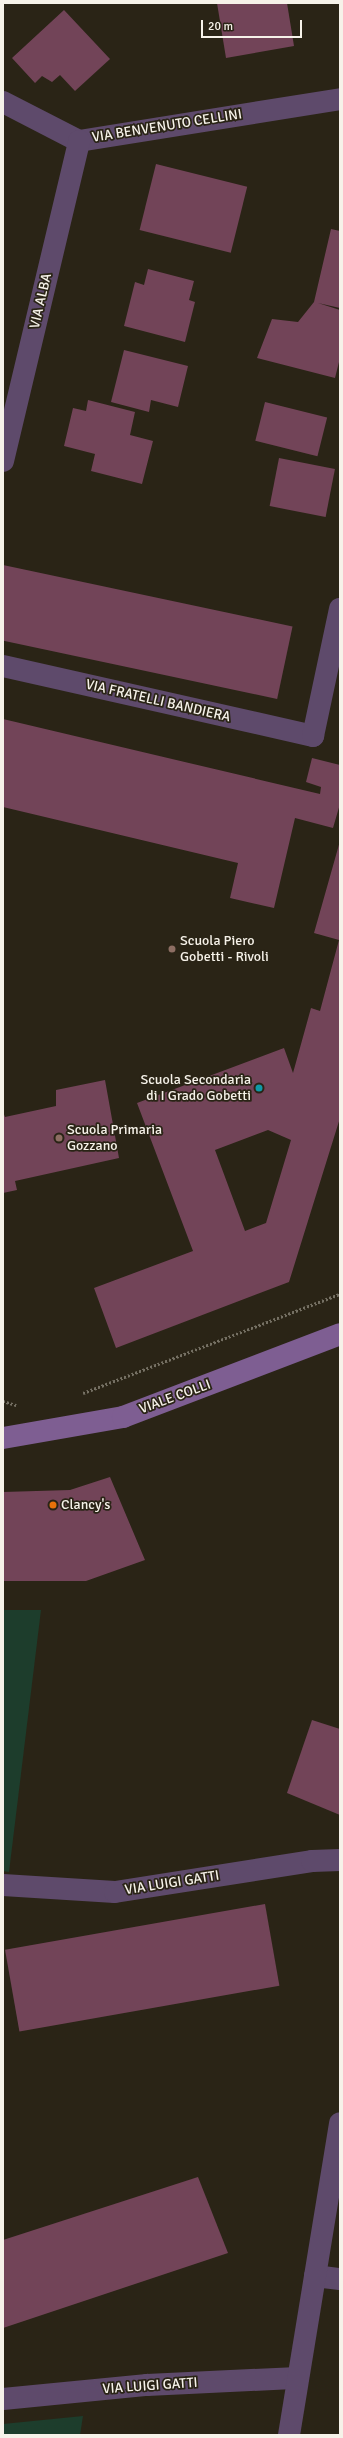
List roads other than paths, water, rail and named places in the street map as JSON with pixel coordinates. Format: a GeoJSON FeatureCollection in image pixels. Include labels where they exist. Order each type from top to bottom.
{"type":"FeatureCollection","features":[{"type":"Feature","properties":{"kind":"street","name":"VIA BENVENUTO CELLINI"},"geometry":{"type":"LineString","coordinates":[[3,102],[79,141],[340,99]]}},
{"type":"Feature","properties":{"kind":"street","name":"VIA ALBA"},"geometry":{"type":"LineString","coordinates":[[3,461],[79,141]]}},
{"type":"Feature","properties":{"kind":"street","name":"VIA FRATELLI BANDIERA"},"geometry":{"type":"LineString","coordinates":[[3,666],[313,736],[340,609]]}},
{"type":"Feature","properties":{"kind":"street","name":"VIALE COLLI"},"geometry":{"type":"LineString","coordinates":[[3,1438],[123,1417],[340,1334]]}},
{"type":"Feature","properties":{"kind":"street","name":"VIA LUIGI GATTI"},"geometry":{"type":"LineString","coordinates":[[3,1885],[115,1892],[312,1861],[340,1860]]}},
{"type":"Feature","properties":{"kind":"street"},"geometry":{"type":"LineString","coordinates":[[289,2435],[340,2123]]}},
{"type":"Feature","properties":{"kind":"street"},"geometry":{"type":"LineString","coordinates":[[315,2276],[340,2280]]}},
{"type":"Feature","properties":{"kind":"street","name":"VIA LUIGI GATTI"},"geometry":{"type":"LineString","coordinates":[[3,2399],[147,2385],[298,2378]]}},
{"type":"Feature","properties":{"kind":"place","name":"Scuola Piero Gobetti - Rivoli"},"geometry":{"type":"Point","coordinates":[172,949]}},
{"type":"Feature","properties":{"kind":"place","name":"Scuola Secondaria di I Grado Gobetti"},"geometry":{"type":"Point","coordinates":[259,1088]}},
{"type":"Feature","properties":{"kind":"place","name":"Scuola Primaria Gozzano"},"geometry":{"type":"Point","coordinates":[59,1138]}},
{"type":"Feature","properties":{"kind":"place","name":"Clancy's"},"geometry":{"type":"Point","coordinates":[53,1505]}}]}
